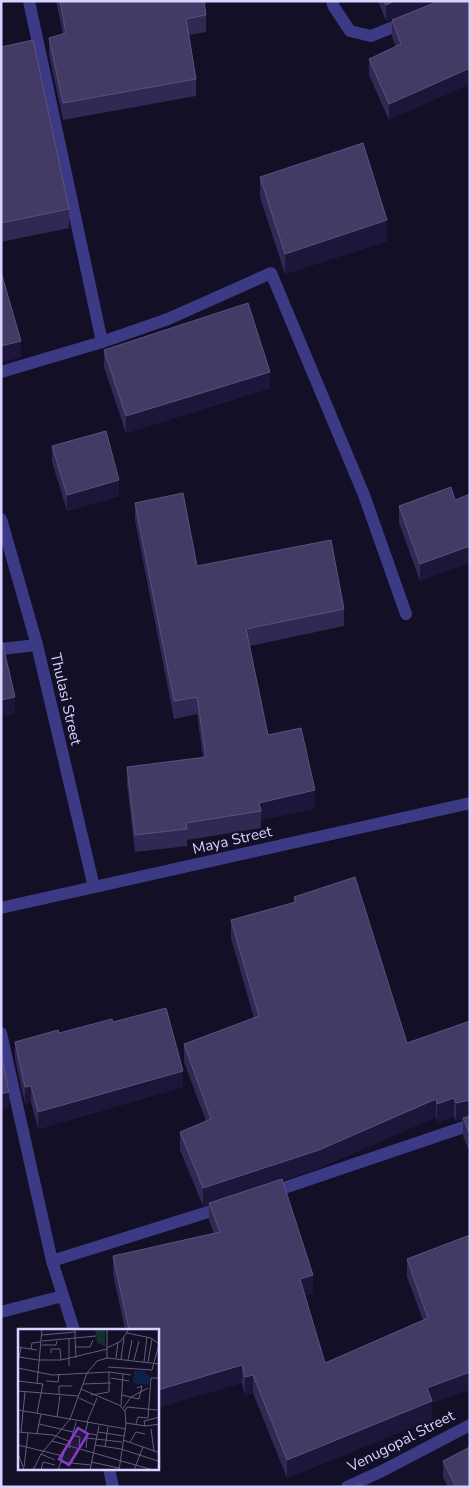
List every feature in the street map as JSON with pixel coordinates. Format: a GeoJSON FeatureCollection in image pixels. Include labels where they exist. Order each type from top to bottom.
{"type":"FeatureCollection","features":[{"type":"Feature","properties":{"kind":"street"},"geometry":{"type":"LineString","coordinates":[[30,1],[102,342]]}},
{"type":"Feature","properties":{"kind":"street"},"geometry":{"type":"LineString","coordinates":[[332,1],[350,31],[371,36],[424,15]]}},
{"type":"Feature","properties":{"kind":"street"},"geometry":{"type":"LineString","coordinates":[[1,372],[102,342],[168,319],[271,273],[364,495],[406,614]]}},
{"type":"Feature","properties":{"kind":"street","name":"Thulasi Street"},"geometry":{"type":"LineString","coordinates":[[1,519],[37,645],[94,887]]}},
{"type":"Feature","properties":{"kind":"street"},"geometry":{"type":"LineString","coordinates":[[1,649],[37,645]]}},
{"type":"Feature","properties":{"kind":"street","name":"Maya Street"},"geometry":{"type":"LineString","coordinates":[[1,908],[470,804]]}},
{"type":"Feature","properties":{"kind":"street"},"geometry":{"type":"LineString","coordinates":[[1,1033],[52,1261],[74,1329]]}},
{"type":"Feature","properties":{"kind":"street"},"geometry":{"type":"LineString","coordinates":[[262,1196],[470,1125]]}},
{"type":"Feature","properties":{"kind":"street"},"geometry":{"type":"LineString","coordinates":[[52,1261],[233,1205]]}},
{"type":"Feature","properties":{"kind":"street"},"geometry":{"type":"LineString","coordinates":[[1,1312],[64,1296]]}},
{"type":"Feature","properties":{"kind":"street","name":"Venugopal Street"},"geometry":{"type":"LineString","coordinates":[[346,1487],[382,1471],[470,1425]]}},
{"type":"Feature","properties":{"kind":"street"},"geometry":{"type":"LineString","coordinates":[[109,1470],[113,1487]]}},
{"type":"Feature","properties":{"kind":"building"},"geometry":{"type":"Polygon","coordinates":[[[60,1],[204,1],[206,15],[186,19],[196,79],[63,103],[49,38],[66,33],[60,1]]]}},
{"type":"Feature","properties":{"kind":"building"},"geometry":{"type":"Polygon","coordinates":[[[384,1],[394,1],[386,5],[384,1]]]}},
{"type":"Feature","properties":{"kind":"building"},"geometry":{"type":"Polygon","coordinates":[[[439,1],[470,1],[470,68],[389,104],[369,59],[401,44],[392,20],[439,1]]]}},
{"type":"Feature","properties":{"kind":"building"},"geometry":{"type":"Polygon","coordinates":[[[33,40],[69,209],[1,223],[1,47],[33,40]]]}},
{"type":"Feature","properties":{"kind":"building"},"geometry":{"type":"Polygon","coordinates":[[[363,143],[387,220],[285,254],[260,177],[363,143]]]}},
{"type":"Feature","properties":{"kind":"building"},"geometry":{"type":"Polygon","coordinates":[[[1,272],[21,341],[1,346],[1,272]]]}},
{"type":"Feature","properties":{"kind":"building"},"geometry":{"type":"Polygon","coordinates":[[[248,303],[270,372],[126,416],[104,350],[248,303]]]}},
{"type":"Feature","properties":{"kind":"building"},"geometry":{"type":"Polygon","coordinates":[[[106,431],[119,480],[67,495],[52,446],[106,431]]]}},
{"type":"Feature","properties":{"kind":"building"},"geometry":{"type":"Polygon","coordinates":[[[451,487],[455,500],[470,494],[470,546],[420,564],[399,506],[451,487]]]}},
{"type":"Feature","properties":{"kind":"building"},"geometry":{"type":"Polygon","coordinates":[[[183,493],[197,566],[331,540],[344,609],[246,629],[268,735],[301,728],[315,790],[259,803],[261,811],[186,823],[187,829],[135,835],[127,767],[206,757],[197,697],[174,701],[135,503],[183,493]]]}},
{"type":"Feature","properties":{"kind":"building"},"geometry":{"type":"Polygon","coordinates":[[[1,641],[15,697],[1,700],[1,641]]]}},
{"type":"Feature","properties":{"kind":"building"},"geometry":{"type":"Polygon","coordinates":[[[355,877],[407,1043],[470,1021],[470,1100],[456,1103],[454,1098],[437,1104],[436,1099],[319,1150],[203,1188],[180,1132],[211,1119],[184,1044],[259,1016],[231,920],[296,902],[294,897],[355,877]]]}},
{"type":"Feature","properties":{"kind":"building"},"geometry":{"type":"Polygon","coordinates":[[[166,1008],[183,1071],[38,1112],[31,1086],[25,1087],[15,1042],[58,1030],[59,1033],[112,1019],[113,1022],[166,1008]]]}},
{"type":"Feature","properties":{"kind":"building"},"geometry":{"type":"Polygon","coordinates":[[[1,1055],[9,1092],[1,1094],[1,1055]]]}},
{"type":"Feature","properties":{"kind":"building"},"geometry":{"type":"Polygon","coordinates":[[[470,1116],[470,1135],[463,1118],[470,1116]]]}},
{"type":"Feature","properties":{"kind":"building"},"geometry":{"type":"Polygon","coordinates":[[[282,1179],[313,1275],[300,1279],[325,1363],[428,1318],[407,1259],[470,1235],[470,1372],[427,1388],[432,1401],[287,1460],[253,1375],[245,1377],[242,1365],[159,1390],[159,1329],[129,1329],[113,1256],[220,1232],[209,1203],[282,1179]]]}},
{"type":"Feature","properties":{"kind":"building"},"geometry":{"type":"Polygon","coordinates":[[[470,1447],[470,1487],[456,1487],[443,1461],[470,1447]]]}},
{"type":"Feature","properties":{"kind":"building"},"geometry":{"type":"Polygon","coordinates":[[[360,1483],[362,1487],[354,1487],[360,1483]]]}}]}
